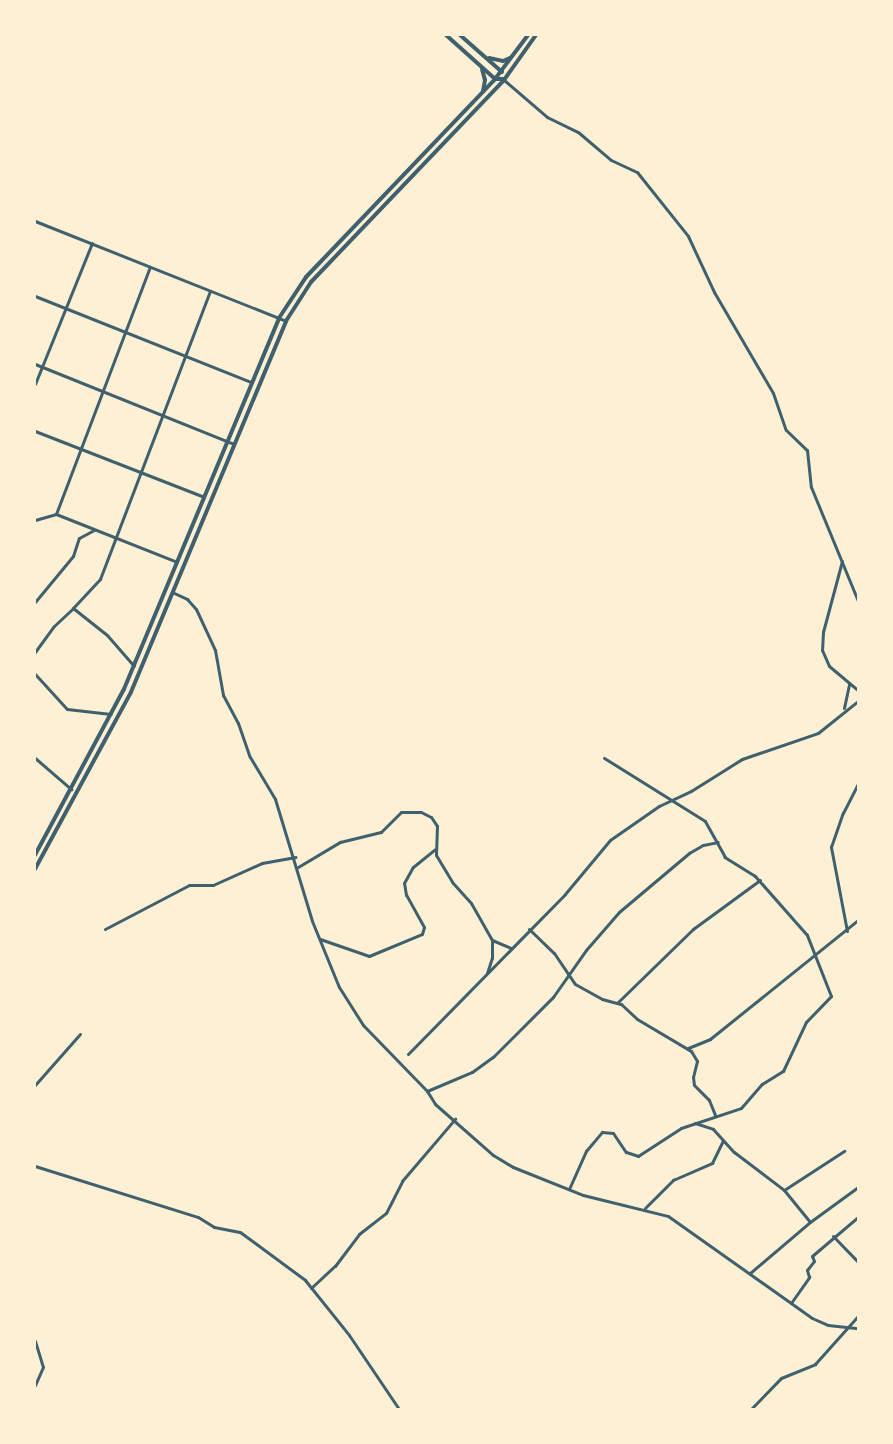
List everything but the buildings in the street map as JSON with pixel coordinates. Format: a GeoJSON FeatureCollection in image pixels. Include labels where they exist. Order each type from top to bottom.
{"type":"FeatureCollection","features":[{"type":"Feature","properties":{"kind":"street"},"geometry":{"type":"LineString","coordinates":[[446,35],[495,79],[504,80],[547,117],[578,132],[611,160],[637,172],[684,230],[708,281],[773,393],[786,430],[807,450],[811,487],[858,601]]}},
{"type":"Feature","properties":{"kind":"street"},"geometry":{"type":"LineString","coordinates":[[460,35],[502,72],[504,80]]}},
{"type":"Feature","properties":{"kind":"street"},"geometry":{"type":"LineString","coordinates":[[35,855],[111,714],[134,666],[279,318],[306,278],[502,72],[528,35]]}},
{"type":"Feature","properties":{"kind":"street"},"geometry":{"type":"LineString","coordinates":[[35,870],[131,692],[286,321],[311,282],[504,80],[536,35]]}},
{"type":"Feature","properties":{"kind":"street"},"geometry":{"type":"LineString","coordinates":[[484,57],[503,61],[512,57]]}},
{"type":"Feature","properties":{"kind":"street"},"geometry":{"type":"LineString","coordinates":[[480,65],[485,80],[481,94]]}},
{"type":"Feature","properties":{"kind":"street"},"geometry":{"type":"LineString","coordinates":[[35,220],[286,321]]}},
{"type":"Feature","properties":{"kind":"street"},"geometry":{"type":"LineString","coordinates":[[35,384],[92,243]]}},
{"type":"Feature","properties":{"kind":"street"},"geometry":{"type":"LineString","coordinates":[[56,514],[150,266]]}},
{"type":"Feature","properties":{"kind":"street"},"geometry":{"type":"LineString","coordinates":[[35,652],[54,626],[100,579],[114,537],[210,291]]}},
{"type":"Feature","properties":{"kind":"street"},"geometry":{"type":"LineString","coordinates":[[35,296],[251,382]]}},
{"type":"Feature","properties":{"kind":"street"},"geometry":{"type":"LineString","coordinates":[[35,364],[234,444]]}},
{"type":"Feature","properties":{"kind":"street"},"geometry":{"type":"LineString","coordinates":[[35,431],[204,498]]}},
{"type":"Feature","properties":{"kind":"street"},"geometry":{"type":"LineString","coordinates":[[35,520],[56,514],[177,562]]}},
{"type":"Feature","properties":{"kind":"street"},"geometry":{"type":"LineString","coordinates":[[35,602],[73,556],[79,538],[95,530]]}},
{"type":"Feature","properties":{"kind":"street"},"geometry":{"type":"LineString","coordinates":[[842,562],[823,632],[822,650],[829,666],[858,690]]}},
{"type":"Feature","properties":{"kind":"street"},"geometry":{"type":"LineString","coordinates":[[172,592],[187,600],[196,609],[215,650],[224,695],[238,723],[250,757],[275,799],[295,856],[319,938],[339,987],[354,1013],[427,1091],[435,1104],[503,1161],[595,1199],[644,1209],[677,1220],[791,1303],[821,1322],[858,1328]]}},
{"type":"Feature","properties":{"kind":"street"},"geometry":{"type":"LineString","coordinates":[[73,608],[107,635],[134,666]]}},
{"type":"Feature","properties":{"kind":"street"},"geometry":{"type":"LineString","coordinates":[[35,674],[67,709],[111,714]]}},
{"type":"Feature","properties":{"kind":"street"},"geometry":{"type":"LineString","coordinates":[[843,711],[849,684]]}},
{"type":"Feature","properties":{"kind":"street"},"geometry":{"type":"LineString","coordinates":[[408,1054],[564,894],[610,840],[672,799],[742,759],[809,738],[858,701]]}},
{"type":"Feature","properties":{"kind":"street"},"geometry":{"type":"LineString","coordinates":[[35,758],[71,790]]}},
{"type":"Feature","properties":{"kind":"street"},"geometry":{"type":"LineString","coordinates":[[569,1189],[586,1151],[602,1132],[613,1133],[626,1152],[638,1156],[693,1122],[741,1108],[762,1084],[783,1071],[806,1022],[828,1002],[831,990],[818,970],[808,935],[760,880],[730,862],[705,821],[604,758]]}},
{"type":"Feature","properties":{"kind":"street"},"geometry":{"type":"LineString","coordinates":[[847,932],[831,847],[843,813],[858,784]]}},
{"type":"Feature","properties":{"kind":"street"},"geometry":{"type":"LineString","coordinates":[[298,866],[340,842],[381,832],[396,815],[408,810],[421,812],[434,821],[438,831],[435,848],[452,882],[471,903],[492,940],[492,958],[485,976]]}},
{"type":"Feature","properties":{"kind":"street"},"geometry":{"type":"LineString","coordinates":[[427,1091],[472,1072],[493,1057],[553,997],[597,937],[631,901],[696,849],[718,842]]}},
{"type":"Feature","properties":{"kind":"street"},"geometry":{"type":"LineString","coordinates":[[319,938],[369,956],[422,934],[424,927],[406,895],[404,883],[413,867],[435,848]]}},
{"type":"Feature","properties":{"kind":"street"},"geometry":{"type":"LineString","coordinates":[[105,928],[189,885],[213,885],[262,863],[295,856]]}},
{"type":"Feature","properties":{"kind":"street"},"geometry":{"type":"LineString","coordinates":[[618,1002],[693,929],[760,880]]}},
{"type":"Feature","properties":{"kind":"street"},"geometry":{"type":"LineString","coordinates":[[688,1048],[710,1039],[814,953],[847,932],[858,920]]}},
{"type":"Feature","properties":{"kind":"street"},"geometry":{"type":"LineString","coordinates":[[529,929],[554,953],[568,976],[592,995],[618,1002],[637,1019],[688,1048],[696,1057],[694,1085],[709,1100],[715,1115]]}},
{"type":"Feature","properties":{"kind":"street"},"geometry":{"type":"LineString","coordinates":[[492,940],[511,948]]}},
{"type":"Feature","properties":{"kind":"street"},"geometry":{"type":"LineString","coordinates":[[35,1085],[80,1034]]}},
{"type":"Feature","properties":{"kind":"street"},"geometry":{"type":"LineString","coordinates":[[311,1288],[335,1266],[358,1234],[386,1213],[402,1181],[455,1119]]}},
{"type":"Feature","properties":{"kind":"street"},"geometry":{"type":"LineString","coordinates":[[693,1122],[713,1129],[723,1140],[784,1190],[810,1222]]}},
{"type":"Feature","properties":{"kind":"street"},"geometry":{"type":"LineString","coordinates":[[644,1209],[673,1180],[712,1163],[723,1140]]}},
{"type":"Feature","properties":{"kind":"street"},"geometry":{"type":"LineString","coordinates":[[784,1190],[844,1151]]}},
{"type":"Feature","properties":{"kind":"street"},"geometry":{"type":"LineString","coordinates":[[35,1166],[198,1217],[214,1227],[240,1232],[292,1269],[311,1288],[349,1334],[399,1409]]}},
{"type":"Feature","properties":{"kind":"street"},"geometry":{"type":"LineString","coordinates":[[750,1273],[810,1222],[858,1188]]}},
{"type":"Feature","properties":{"kind":"street"},"geometry":{"type":"LineString","coordinates":[[791,1303],[809,1277],[807,1270],[814,1261],[812,1256],[833,1236],[858,1217]]}},
{"type":"Feature","properties":{"kind":"street"},"geometry":{"type":"LineString","coordinates":[[833,1236],[858,1262]]}},
{"type":"Feature","properties":{"kind":"street"},"geometry":{"type":"LineString","coordinates":[[751,1409],[781,1378],[815,1364],[847,1326],[858,1316]]}},
{"type":"Feature","properties":{"kind":"street"},"geometry":{"type":"LineString","coordinates":[[35,1341],[43,1367],[35,1384]]}}]}
